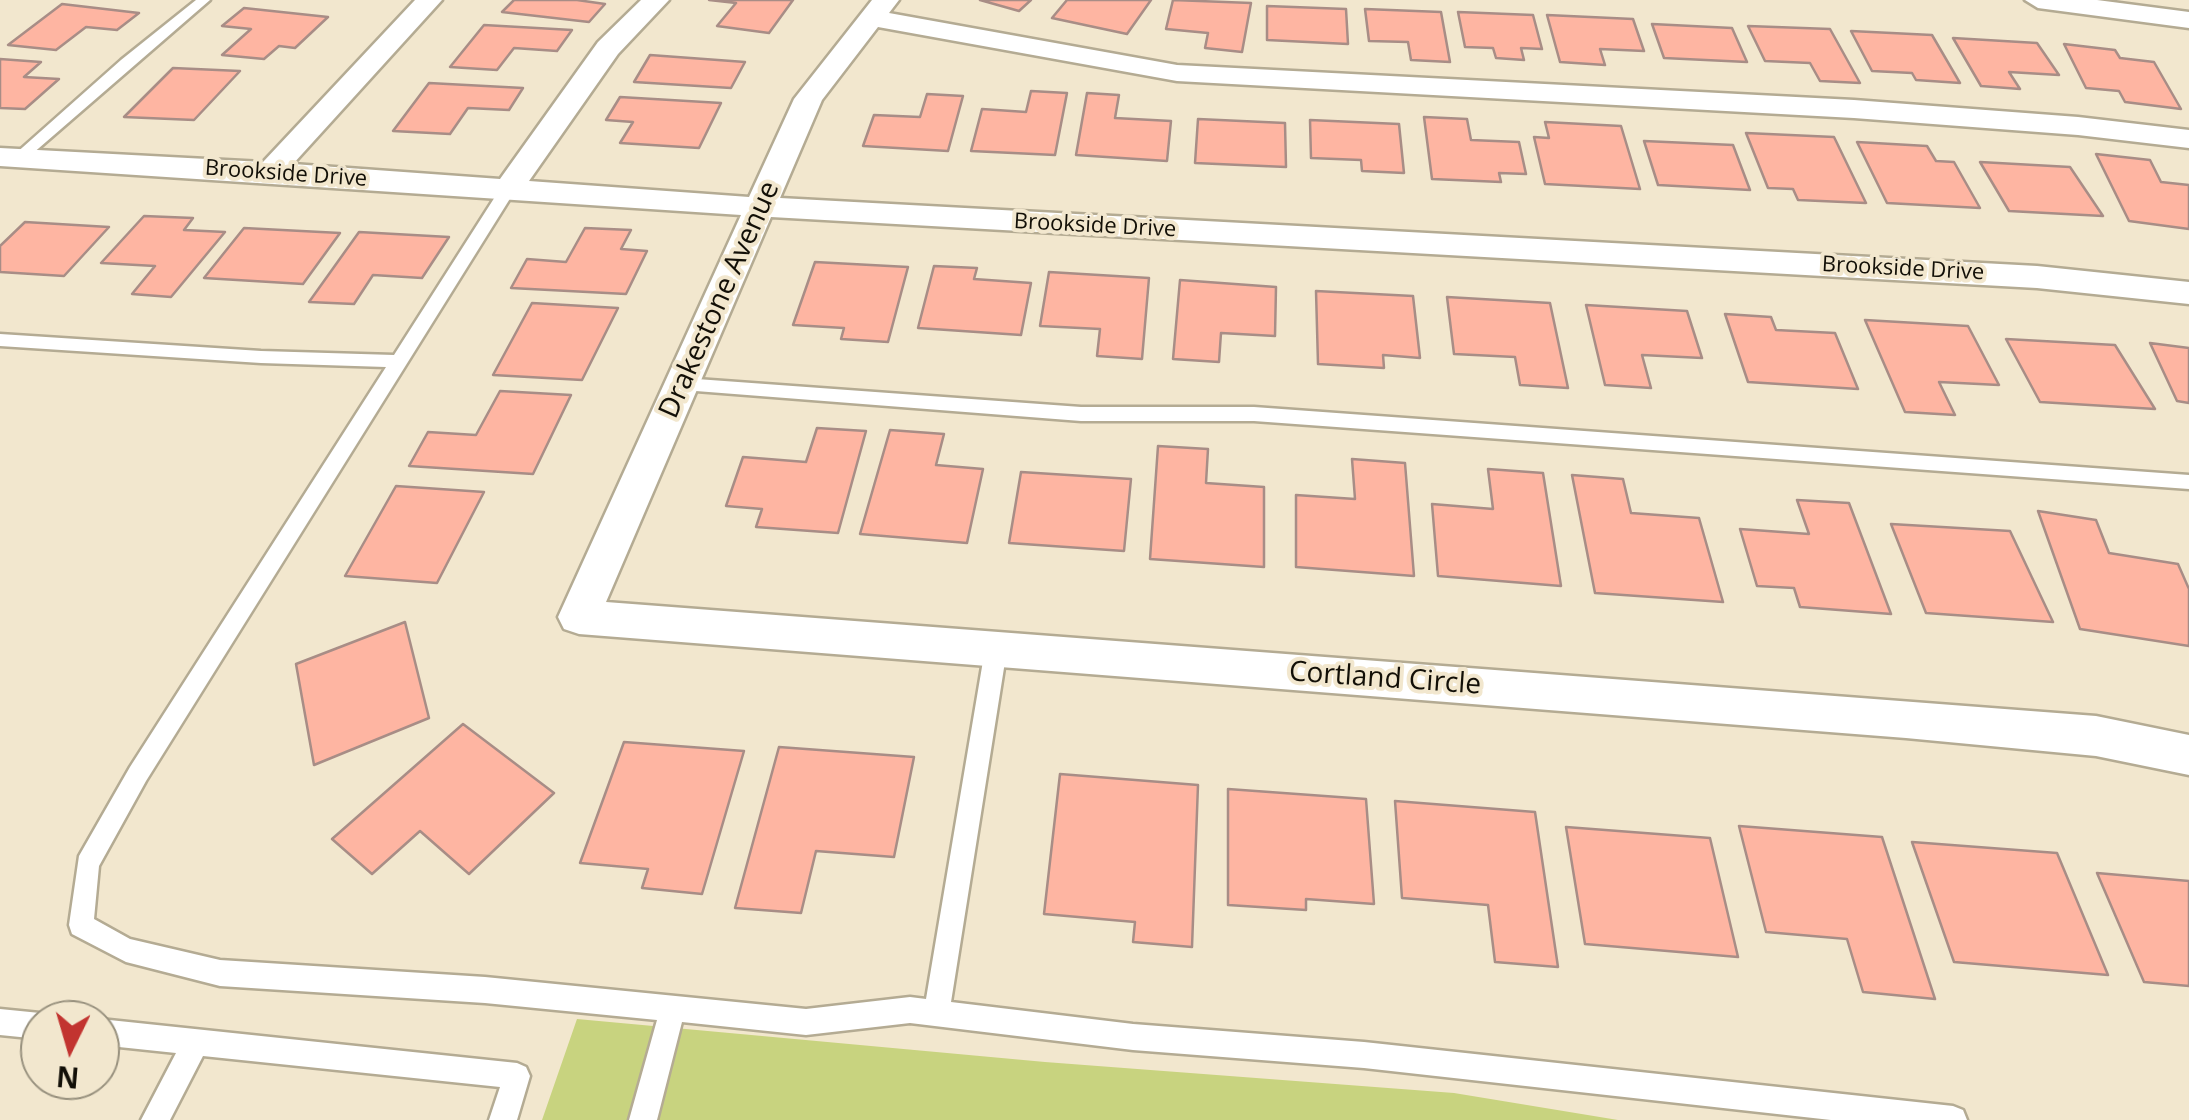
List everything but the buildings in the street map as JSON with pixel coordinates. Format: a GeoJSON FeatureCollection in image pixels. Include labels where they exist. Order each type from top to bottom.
{"type":"FeatureCollection","features":[{"type":"Feature","properties":{"kind":"street"},"geometry":{"type":"LineString","coordinates":[[272,172],[311,124],[429,0]]}},
{"type":"Feature","properties":{"kind":"street"},"geometry":{"type":"LineString","coordinates":[[508,189],[608,48],[656,0]]}},
{"type":"Feature","properties":{"kind":"street"},"geometry":{"type":"LineString","coordinates":[[2038,0],[2189,20]]}},
{"type":"Feature","properties":{"kind":"street"},"geometry":{"type":"LineString","coordinates":[[879,9],[1177,73],[1854,110],[2078,126],[2189,139]]}},
{"type":"Feature","properties":{"kind":"street","name":"Drakestone Avenue"},"geometry":{"type":"LineString","coordinates":[[579,617],[808,99],[879,9]]}},
{"type":"Feature","properties":{"kind":"street","name":"Brookside Drive"},"geometry":{"type":"LineString","coordinates":[[10,158],[272,172],[761,208],[2037,276],[2189,293]]}},
{"type":"Feature","properties":{"kind":"street","name":"Cortland Circle"},"geometry":{"type":"LineString","coordinates":[[579,617],[1906,719],[2096,736],[2189,755]]}},
{"type":"Feature","properties":{"kind":"lane"},"geometry":{"type":"LineString","coordinates":[[10,158],[204,0]]}},
{"type":"Feature","properties":{"kind":"lane"},"geometry":{"type":"LineString","coordinates":[[508,189],[218,646],[95,849],[87,864],[82,925],[126,950],[220,973],[485,990],[806,1022],[910,1010],[1133,1038],[1364,1055],[1953,1120]]}},
{"type":"Feature","properties":{"kind":"lane"},"geometry":{"type":"LineString","coordinates":[[0,340],[261,357],[401,361]]}},
{"type":"Feature","properties":{"kind":"lane"},"geometry":{"type":"LineString","coordinates":[[683,384],[1081,414],[1254,414],[2189,482]]}},
{"type":"Feature","properties":{"kind":"lane"},"geometry":{"type":"LineString","coordinates":[[936,1013],[996,649]]}},
{"type":"Feature","properties":{"kind":"lane"},"geometry":{"type":"LineString","coordinates":[[643,1120],[674,1009]]}},
{"type":"Feature","properties":{"kind":"lane"},"geometry":{"type":"LineString","coordinates":[[120,1034],[517,1076],[503,1120]]}},
{"type":"Feature","properties":{"kind":"lane"},"geometry":{"type":"LineString","coordinates":[[155,1120],[196,1042]]}},
{"type":"Feature","properties":{"kind":"green space"},"geometry":{"type":"Polygon","coordinates":[[[577,1019],[1045,1062],[1454,1093],[1618,1120],[542,1120],[577,1019]]]}}]}
